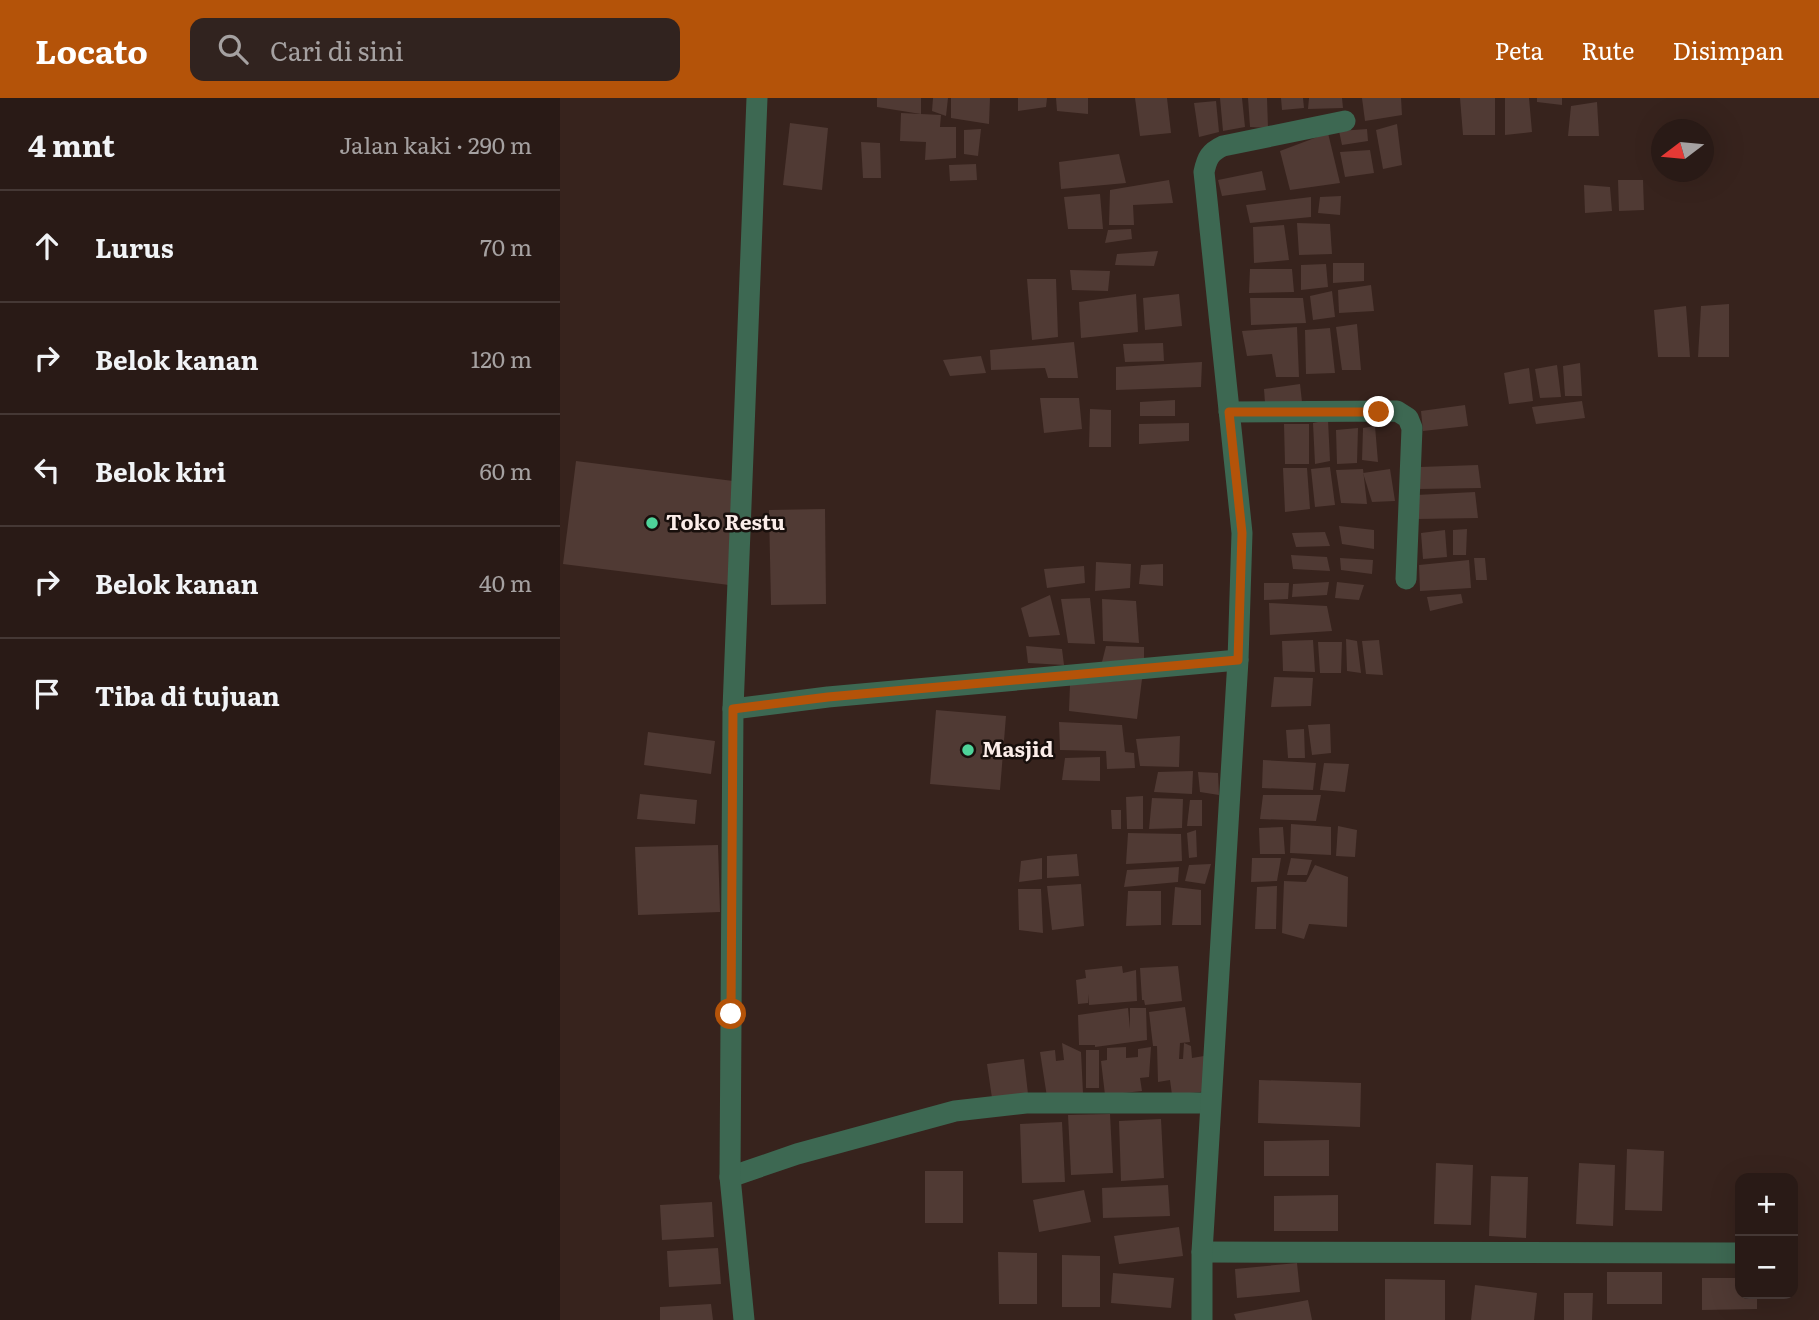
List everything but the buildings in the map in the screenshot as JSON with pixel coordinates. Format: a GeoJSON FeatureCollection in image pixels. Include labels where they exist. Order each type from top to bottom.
{"type":"FeatureCollection","features":[{"type":"Feature","properties":{"kind":"street"},"geometry":{"type":"LineString","coordinates":[[744,1320],[730,1177],[733,709],[757,98]]}},
{"type":"Feature","properties":{"kind":"street"},"geometry":{"type":"LineString","coordinates":[[1202,1320],[1202,1252],[1238,660],[1242,533],[1204,172],[1212,151],[1223,146],[1345,121]]}},
{"type":"Feature","properties":{"kind":"street"},"geometry":{"type":"LineString","coordinates":[[1229,412],[1397,411],[1408,418],[1412,428],[1406,579]]}},
{"type":"Feature","properties":{"kind":"street"},"geometry":{"type":"LineString","coordinates":[[733,709],[828,697],[1238,660]]}},
{"type":"Feature","properties":{"kind":"street"},"geometry":{"type":"LineString","coordinates":[[730,1177],[797,1154],[955,1111],[1026,1103],[1210,1103]]}},
{"type":"Feature","properties":{"kind":"street"},"geometry":{"type":"LineString","coordinates":[[1202,1252],[1735,1253]]}},
{"type":"Feature","properties":{"kind":"place","name":"Toko Restu"},"geometry":{"type":"Point","coordinates":[652,523]}},
{"type":"Feature","properties":{"kind":"place","name":"Masjid"},"geometry":{"type":"Point","coordinates":[968,750]}},
{"type":"Feature","properties":{"kind":"route"},"geometry":{"type":"LineString","coordinates":[[731,1014],[733,709],[828,697],[1238,660],[1242,533],[1229,412],[1379,412]]}}]}
